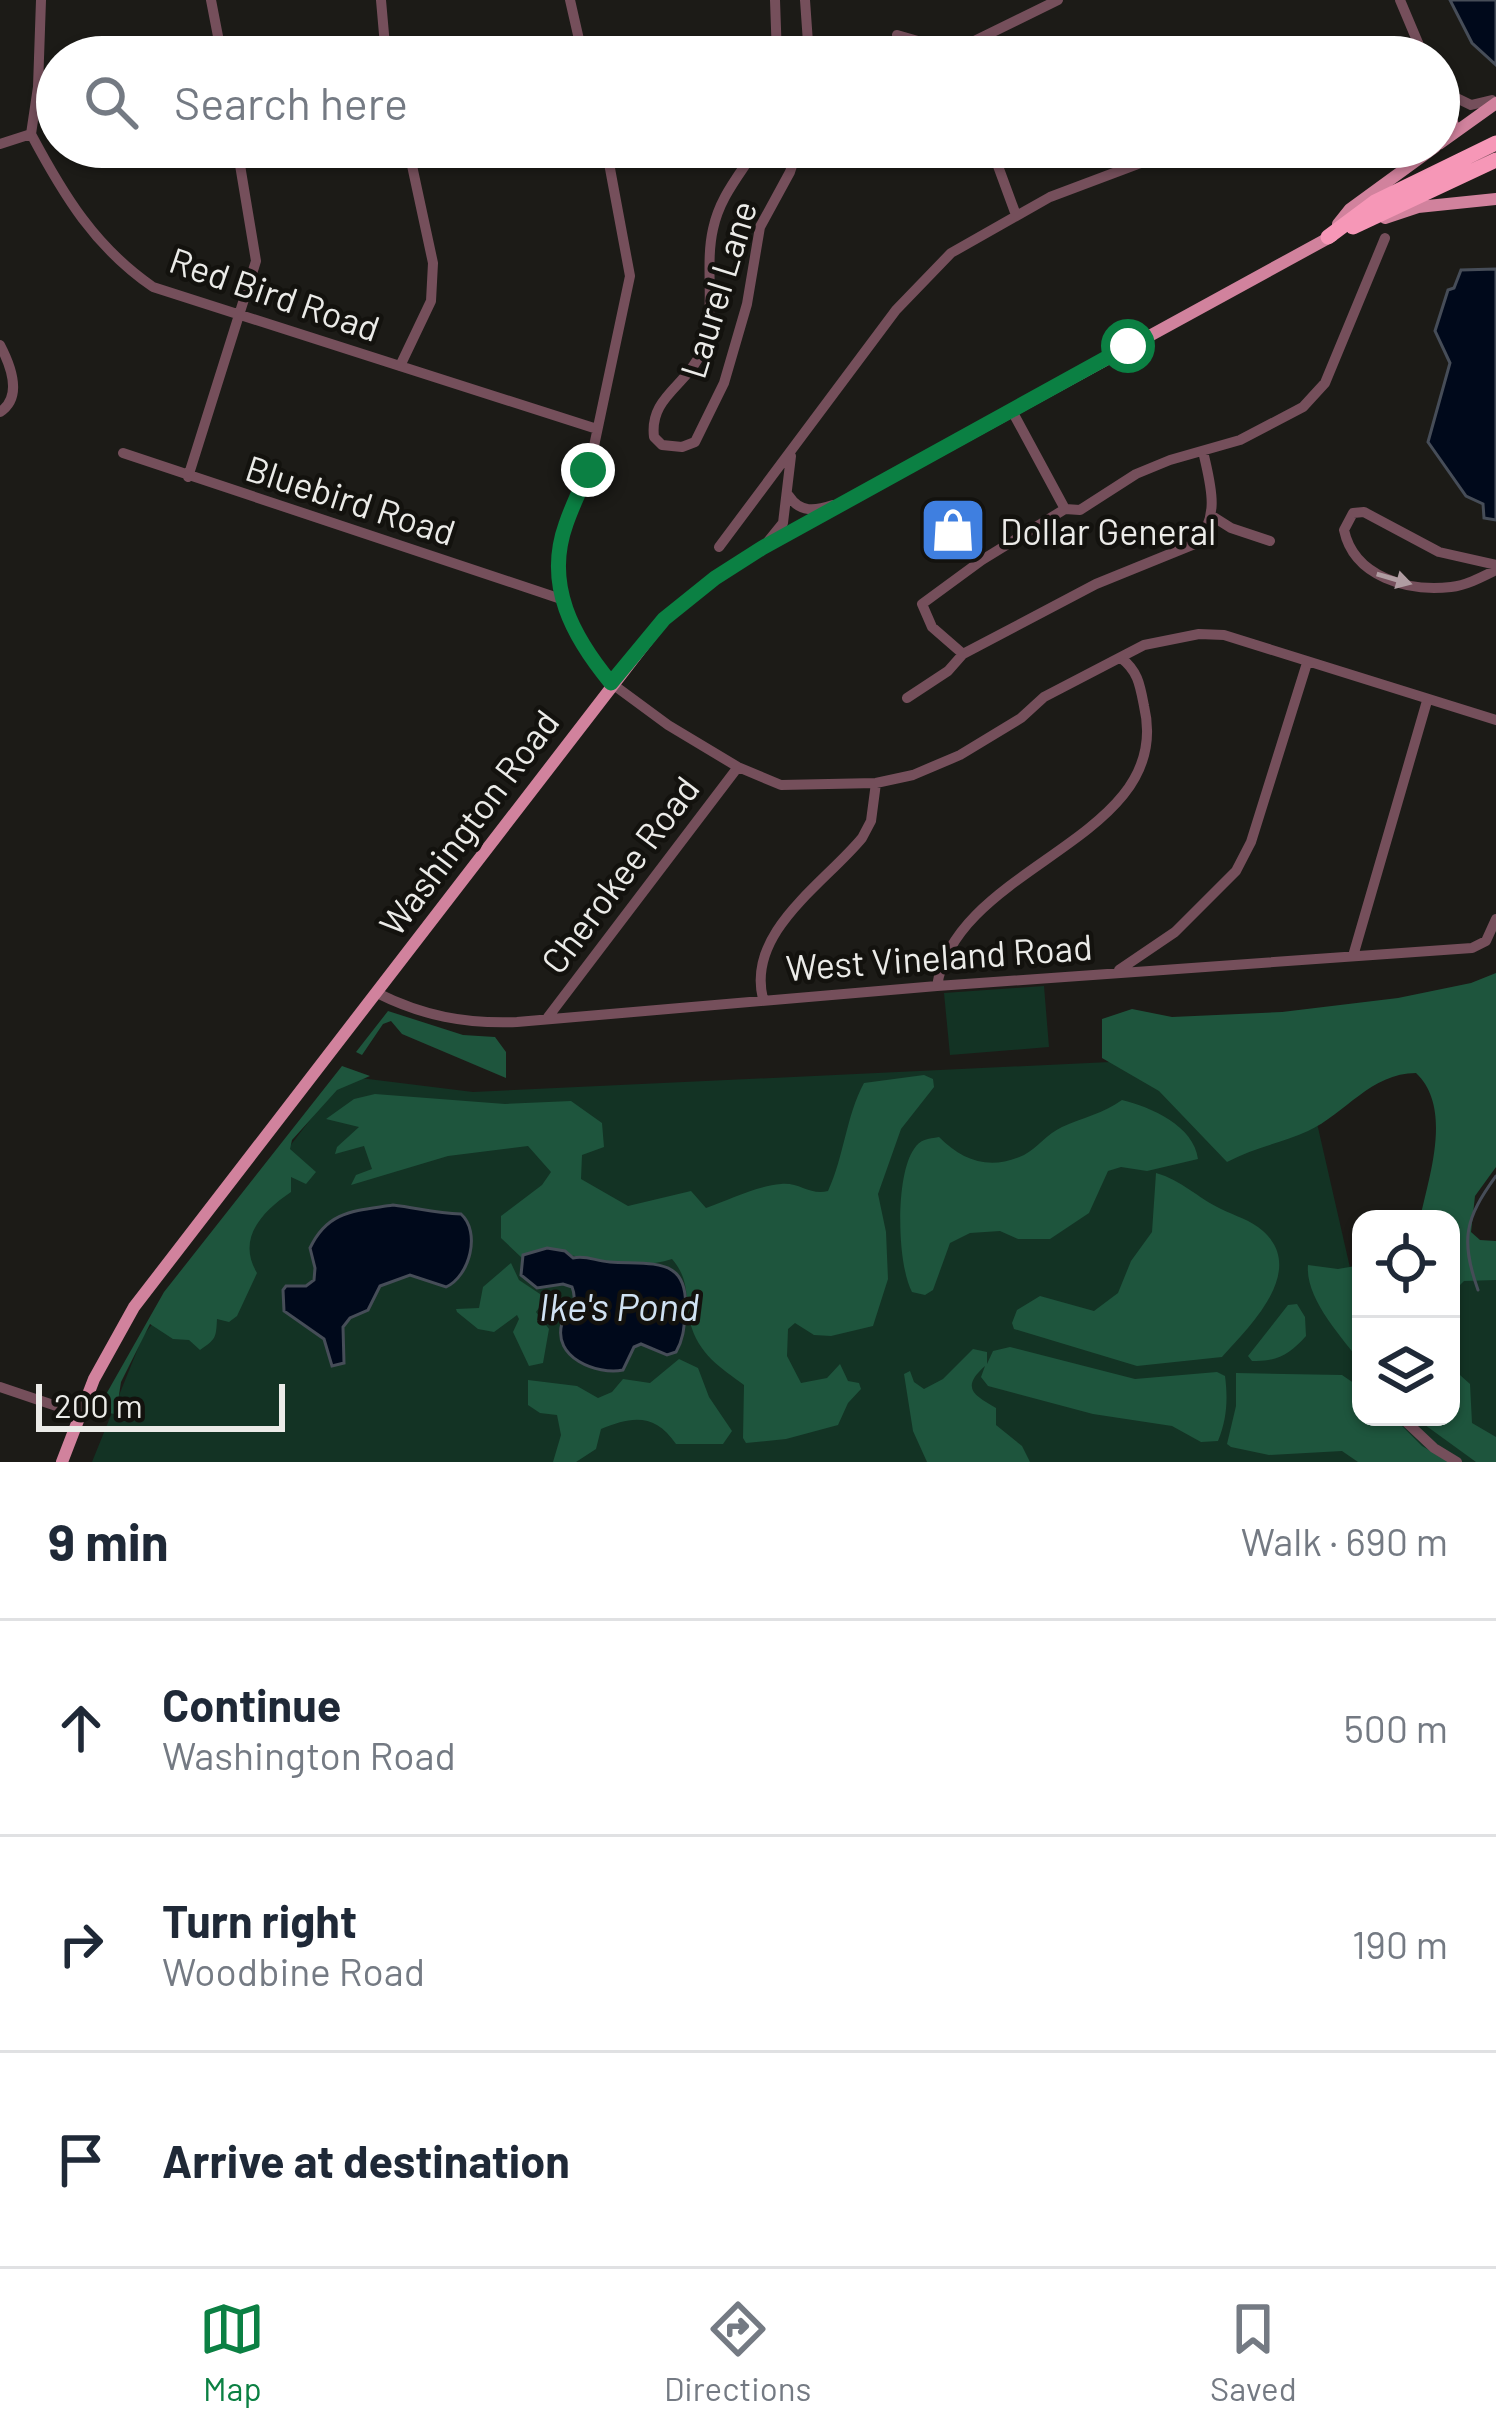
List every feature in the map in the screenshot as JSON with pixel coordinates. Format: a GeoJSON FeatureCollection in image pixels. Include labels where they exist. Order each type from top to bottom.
{"type":"FeatureCollection","features":[{"type":"Feature","properties":{"kind":"highway"},"geometry":{"type":"LineString","coordinates":[[1460,161],[1496,143]]}},
{"type":"Feature","properties":{"kind":"highway"},"geometry":{"type":"LineString","coordinates":[[1328,237],[1496,160]]}},
{"type":"Feature","properties":{"kind":"highway"},"geometry":{"type":"LineString","coordinates":[[1328,237],[1375,202],[1445,168]]}},
{"type":"Feature","properties":{"kind":"main road"},"geometry":{"type":"LineString","coordinates":[[1460,129],[1496,100]]}},
{"type":"Feature","properties":{"kind":"main road"},"geometry":{"type":"LineString","coordinates":[[1474,119],[1496,118]]}},
{"type":"Feature","properties":{"kind":"main road"},"geometry":{"type":"LineString","coordinates":[[1328,237],[1350,208],[1406,168]]}},
{"type":"Feature","properties":{"kind":"main road"},"geometry":{"type":"LineString","coordinates":[[1328,237],[1418,207],[1496,199]]}},
{"type":"Feature","properties":{"kind":"main road","name":"Washington Road"},"geometry":{"type":"LineString","coordinates":[[62,1462],[113,1341],[134,1307],[664,619],[762,548],[1328,237]]}},
{"type":"Feature","properties":{"kind":"street"},"geometry":{"type":"LineString","coordinates":[[40,36],[41,0]]}},
{"type":"Feature","properties":{"kind":"street"},"geometry":{"type":"LineString","coordinates":[[211,0],[217,36]]}},
{"type":"Feature","properties":{"kind":"street"},"geometry":{"type":"LineString","coordinates":[[381,0],[384,36]]}},
{"type":"Feature","properties":{"kind":"street"},"geometry":{"type":"LineString","coordinates":[[570,0],[578,36]]}},
{"type":"Feature","properties":{"kind":"street"},"geometry":{"type":"LineString","coordinates":[[776,0],[777,36]]}},
{"type":"Feature","properties":{"kind":"street"},"geometry":{"type":"LineString","coordinates":[[805,0],[808,36]]}},
{"type":"Feature","properties":{"kind":"street"},"geometry":{"type":"LineString","coordinates":[[991,36],[1058,0]]}},
{"type":"Feature","properties":{"kind":"street"},"geometry":{"type":"LineString","coordinates":[[1400,0],[1415,36]]}},
{"type":"Feature","properties":{"kind":"street"},"geometry":{"type":"LineString","coordinates":[[897,34],[902,36]]}},
{"type":"Feature","properties":{"kind":"street"},"geometry":{"type":"LineString","coordinates":[[1460,99],[1471,105],[1496,100]]}},
{"type":"Feature","properties":{"kind":"street"},"geometry":{"type":"LineString","coordinates":[[0,144],[32,134],[36,103]]}},
{"type":"Feature","properties":{"kind":"street"},"geometry":{"type":"LineString","coordinates":[[1460,113],[1474,119]]}},
{"type":"Feature","properties":{"kind":"street","name":"Red Bird Road"},"geometry":{"type":"LineString","coordinates":[[32,134],[36,141]]}},
{"type":"Feature","properties":{"kind":"street","name":"Red Bird Road"},"geometry":{"type":"LineString","coordinates":[[52,168],[85,225],[118,263],[153,287],[597,429]]}},
{"type":"Feature","properties":{"kind":"street"},"geometry":{"type":"LineString","coordinates":[[188,477],[256,261],[240,168]]}},
{"type":"Feature","properties":{"kind":"street"},"geometry":{"type":"LineString","coordinates":[[400,366],[431,301],[434,263],[413,168]]}},
{"type":"Feature","properties":{"kind":"street"},"geometry":{"type":"LineString","coordinates":[[610,168],[630,276],[588,470],[559,548],[561,598],[584,651],[611,683],[668,725],[738,767],[781,785],[876,783],[913,775],[960,755],[1021,718],[1044,697],[1144,645],[1170,638],[1223,635],[1496,720]]}},
{"type":"Feature","properties":{"kind":"street","name":"Laurel Lane"},"geometry":{"type":"LineString","coordinates":[[743,168],[720,202],[712,234],[712,286],[702,349],[693,368],[656,408],[654,437],[662,446],[695,442],[724,383],[747,304],[760,227],[791,168]]}},
{"type":"Feature","properties":{"kind":"street"},"geometry":{"type":"LineString","coordinates":[[999,168],[1016,215]]}},
{"type":"Feature","properties":{"kind":"street"},"geometry":{"type":"LineString","coordinates":[[719,547],[896,310],[951,253],[1016,215],[1122,168]]}},
{"type":"Feature","properties":{"kind":"street"},"geometry":{"type":"LineString","coordinates":[[964,654],[932,627],[922,604],[1065,509],[1080,510],[1136,474],[1240,440],[1303,407],[1324,382],[1385,238]]}},
{"type":"Feature","properties":{"kind":"street"},"geometry":{"type":"LineString","coordinates":[[0,345],[14,391],[3,411]]}},
{"type":"Feature","properties":{"kind":"street"},"geometry":{"type":"LineString","coordinates":[[1011,409],[1065,509]]}},
{"type":"Feature","properties":{"kind":"street"},"geometry":{"type":"LineString","coordinates":[[908,698],[964,654],[1096,584],[1197,542],[1209,529],[1212,516],[1203,451]]}},
{"type":"Feature","properties":{"kind":"street"},"geometry":{"type":"LineString","coordinates":[[762,548],[783,523],[791,452]]}},
{"type":"Feature","properties":{"kind":"street","name":"Bluebird Road"},"geometry":{"type":"LineString","coordinates":[[123,453],[561,598]]}},
{"type":"Feature","properties":{"kind":"street"},"geometry":{"type":"LineString","coordinates":[[789,496],[795,506],[806,510],[848,501]]}},
{"type":"Feature","properties":{"kind":"street"},"geometry":{"type":"LineString","coordinates":[[1364,512],[1438,552],[1496,567],[1449,587],[1382,578],[1348,548],[1344,530],[1353,513],[1364,512]]}},
{"type":"Feature","properties":{"kind":"street"},"geometry":{"type":"LineString","coordinates":[[1212,516],[1270,541]]}},
{"type":"Feature","properties":{"kind":"street"},"geometry":{"type":"LineString","coordinates":[[937,986],[939,970],[962,932],[1004,887],[1090,827],[1137,783],[1146,713],[1135,669],[1121,658]]}},
{"type":"Feature","properties":{"kind":"street"},"geometry":{"type":"LineString","coordinates":[[1115,973],[1175,932],[1236,872],[1251,842],[1307,663]]}},
{"type":"Feature","properties":{"kind":"street"},"geometry":{"type":"LineString","coordinates":[[1353,956],[1427,701]]}},
{"type":"Feature","properties":{"kind":"street","name":"Cherokee Road"},"geometry":{"type":"LineString","coordinates":[[548,1018],[738,767]]}},
{"type":"Feature","properties":{"kind":"street"},"geometry":{"type":"LineString","coordinates":[[763,1000],[758,981],[767,945],[862,838],[871,821],[876,783]]}},
{"type":"Feature","properties":{"kind":"street","name":"West Vineland Road"},"geometry":{"type":"LineString","coordinates":[[377,992],[406,1007],[453,1021],[487,1023],[1472,948],[1486,941],[1496,919]]}},
{"type":"Feature","properties":{"kind":"street"},"geometry":{"type":"LineString","coordinates":[[0,1387],[80,1414]]}},
{"type":"Feature","properties":{"kind":"street"},"geometry":{"type":"LineString","coordinates":[[1411,1426],[1457,1462]]}},
{"type":"Feature","properties":{"kind":"green space"},"geometry":{"type":"Polygon","coordinates":[[[1496,973],[1496,1167],[1475,1196],[1471,1232],[1480,1240],[1496,1241],[1496,1280],[1460,1285],[1460,1210],[1422,1210],[1436,1123],[1434,1105],[1416,1073],[1385,1080],[1308,1131],[1227,1162],[1159,1091],[1102,1058],[1102,1019],[1132,1009],[1172,1017],[1282,1012],[1398,998],[1496,973]]]}},
{"type":"Feature","properties":{"kind":"green space"},"geometry":{"type":"Polygon","coordinates":[[[1044,986],[1049,1047],[950,1055],[944,993],[1044,986]]]}},
{"type":"Feature","properties":{"kind":"green space"},"geometry":{"type":"Polygon","coordinates":[[[388,1011],[463,1035],[495,1037],[506,1052],[506,1078],[402,1034],[391,1021],[383,1024],[362,1055],[356,1052],[388,1011]]]}},
{"type":"Feature","properties":{"kind":"green space"},"geometry":{"type":"Polygon","coordinates":[[[1301,1053],[1352,1272],[1352,1426],[1460,1426],[1460,1270],[1496,1279],[1496,1462],[92,1462],[143,1336],[344,1076],[473,1092],[1301,1053]]]}},
{"type":"Feature","properties":{"kind":"green space"},"geometry":{"type":"Polygon","coordinates":[[[342,1066],[370,1076],[337,1090],[292,1140],[290,1149],[316,1172],[306,1184],[291,1177],[291,1192],[256,1226],[250,1248],[257,1273],[237,1316],[229,1322],[217,1319],[214,1338],[200,1350],[189,1340],[173,1339],[150,1324],[121,1382],[116,1414],[106,1413],[100,1405],[164,1292],[342,1066]]]}},
{"type":"Feature","properties":{"kind":"green space"},"geometry":{"type":"Polygon","coordinates":[[[924,1075],[933,1079],[934,1087],[901,1129],[878,1194],[888,1279],[873,1326],[831,1336],[814,1335],[795,1323],[788,1329],[787,1356],[801,1383],[827,1378],[840,1364],[848,1381],[859,1383],[861,1389],[838,1425],[786,1439],[746,1443],[744,1385],[699,1343],[690,1322],[684,1282],[672,1259],[635,1264],[558,1254],[522,1258],[501,1238],[501,1216],[542,1185],[551,1172],[528,1146],[448,1156],[351,1185],[356,1175],[372,1169],[364,1146],[335,1154],[359,1127],[326,1119],[354,1099],[375,1094],[505,1104],[571,1101],[602,1123],[604,1147],[582,1155],[581,1179],[628,1206],[691,1191],[706,1208],[772,1185],[828,1191],[864,1083],[924,1075]]]}},
{"type":"Feature","properties":{"kind":"green space"},"geometry":{"type":"Polygon","coordinates":[[[1122,1100],[1158,1113],[1180,1128],[1198,1159],[1147,1171],[1121,1167],[1108,1171],[1089,1213],[1050,1239],[1018,1239],[1000,1231],[970,1233],[950,1243],[933,1290],[925,1295],[912,1292],[903,1262],[900,1220],[908,1162],[919,1143],[939,1137],[978,1161],[1012,1160],[1057,1130],[1122,1100]]]}},
{"type":"Feature","properties":{"kind":"green space"},"geometry":{"type":"Polygon","coordinates":[[[1156,1173],[1253,1224],[1275,1247],[1277,1281],[1258,1315],[1233,1345],[1222,1357],[1137,1366],[1014,1329],[1017,1310],[1040,1296],[1094,1311],[1118,1293],[1131,1261],[1152,1232],[1156,1173]]]}},
{"type":"Feature","properties":{"kind":"green space"},"geometry":{"type":"Polygon","coordinates":[[[511,1263],[519,1280],[546,1298],[536,1312],[549,1329],[543,1363],[529,1366],[513,1332],[517,1315],[494,1332],[478,1329],[456,1309],[479,1308],[483,1287],[511,1263]]]}},
{"type":"Feature","properties":{"kind":"green space"},"geometry":{"type":"Polygon","coordinates":[[[1308,1265],[1352,1267],[1352,1352],[1318,1304],[1308,1265]]]}},
{"type":"Feature","properties":{"kind":"green space"},"geometry":{"type":"Polygon","coordinates":[[[1297,1304],[1305,1317],[1306,1336],[1282,1356],[1252,1361],[1248,1356],[1288,1305],[1297,1304]]]}},
{"type":"Feature","properties":{"kind":"green space"},"geometry":{"type":"Polygon","coordinates":[[[1010,1347],[1135,1379],[1217,1372],[1225,1376],[1226,1393],[1218,1441],[1201,1442],[1172,1426],[1093,1414],[988,1386],[981,1377],[985,1366],[973,1381],[973,1391],[996,1408],[996,1425],[1022,1446],[1030,1462],[927,1462],[913,1431],[904,1374],[910,1371],[924,1389],[943,1379],[973,1349],[987,1352],[987,1364],[993,1351],[1010,1347]]]}},
{"type":"Feature","properties":{"kind":"green space"},"geometry":{"type":"Polygon","coordinates":[[[679,1359],[698,1368],[709,1397],[732,1431],[723,1444],[676,1444],[660,1427],[633,1420],[601,1429],[596,1449],[576,1462],[553,1462],[561,1435],[557,1415],[540,1413],[528,1405],[528,1380],[577,1386],[598,1398],[612,1392],[623,1379],[650,1383],[679,1359]]]}},
{"type":"Feature","properties":{"kind":"green space"},"geometry":{"type":"Polygon","coordinates":[[[1236,1373],[1342,1375],[1352,1382],[1352,1426],[1402,1426],[1422,1446],[1449,1462],[1358,1462],[1342,1451],[1269,1455],[1231,1447],[1227,1444],[1236,1406],[1236,1373]]]}},
{"type":"Feature","properties":{"kind":"green space"},"geometry":{"type":"Polygon","coordinates":[[[1460,1375],[1470,1384],[1472,1423],[1496,1437],[1496,1462],[1476,1462],[1426,1426],[1460,1426],[1460,1375]]]}},
{"type":"Feature","properties":{"kind":"water"},"geometry":{"type":"Polygon","coordinates":[[[1450,0],[1496,0],[1496,65],[1472,43],[1450,0]]]}},
{"type":"Feature","properties":{"kind":"water"},"geometry":{"type":"Polygon","coordinates":[[[1496,269],[1496,520],[1484,518],[1483,504],[1466,496],[1428,442],[1450,363],[1435,331],[1448,290],[1454,288],[1461,270],[1496,269]]]}},
{"type":"Feature","properties":{"kind":"water"},"geometry":{"type":"Polygon","coordinates":[[[393,1205],[461,1214],[470,1231],[467,1264],[446,1287],[410,1275],[380,1286],[368,1310],[343,1327],[344,1363],[332,1366],[324,1339],[284,1311],[283,1290],[314,1280],[310,1248],[334,1219],[393,1205]]]}},
{"type":"Feature","properties":{"kind":"water","name":"Ike's Pond"},"geometry":{"type":"Polygon","coordinates":[[[547,1248],[565,1251],[573,1258],[654,1264],[675,1273],[685,1296],[684,1330],[676,1352],[667,1355],[641,1344],[634,1347],[623,1370],[613,1371],[590,1367],[570,1355],[561,1335],[573,1302],[572,1287],[537,1288],[521,1275],[523,1255],[547,1248]]]}},
{"type":"Feature","properties":{"kind":"waterway"},"geometry":{"type":"LineString","coordinates":[[1478,1290],[1469,1257],[1469,1230],[1496,1176]]}},
{"type":"Feature","properties":{"kind":"place","name":"Dollar General"},"geometry":{"type":"Point","coordinates":[953,530]}},
{"type":"Feature","properties":{"kind":"route"},"geometry":{"type":"LineString","coordinates":[[588,470],[559,548],[561,598],[584,651],[611,683],[664,619],[715,578],[1128,346]]}}]}
